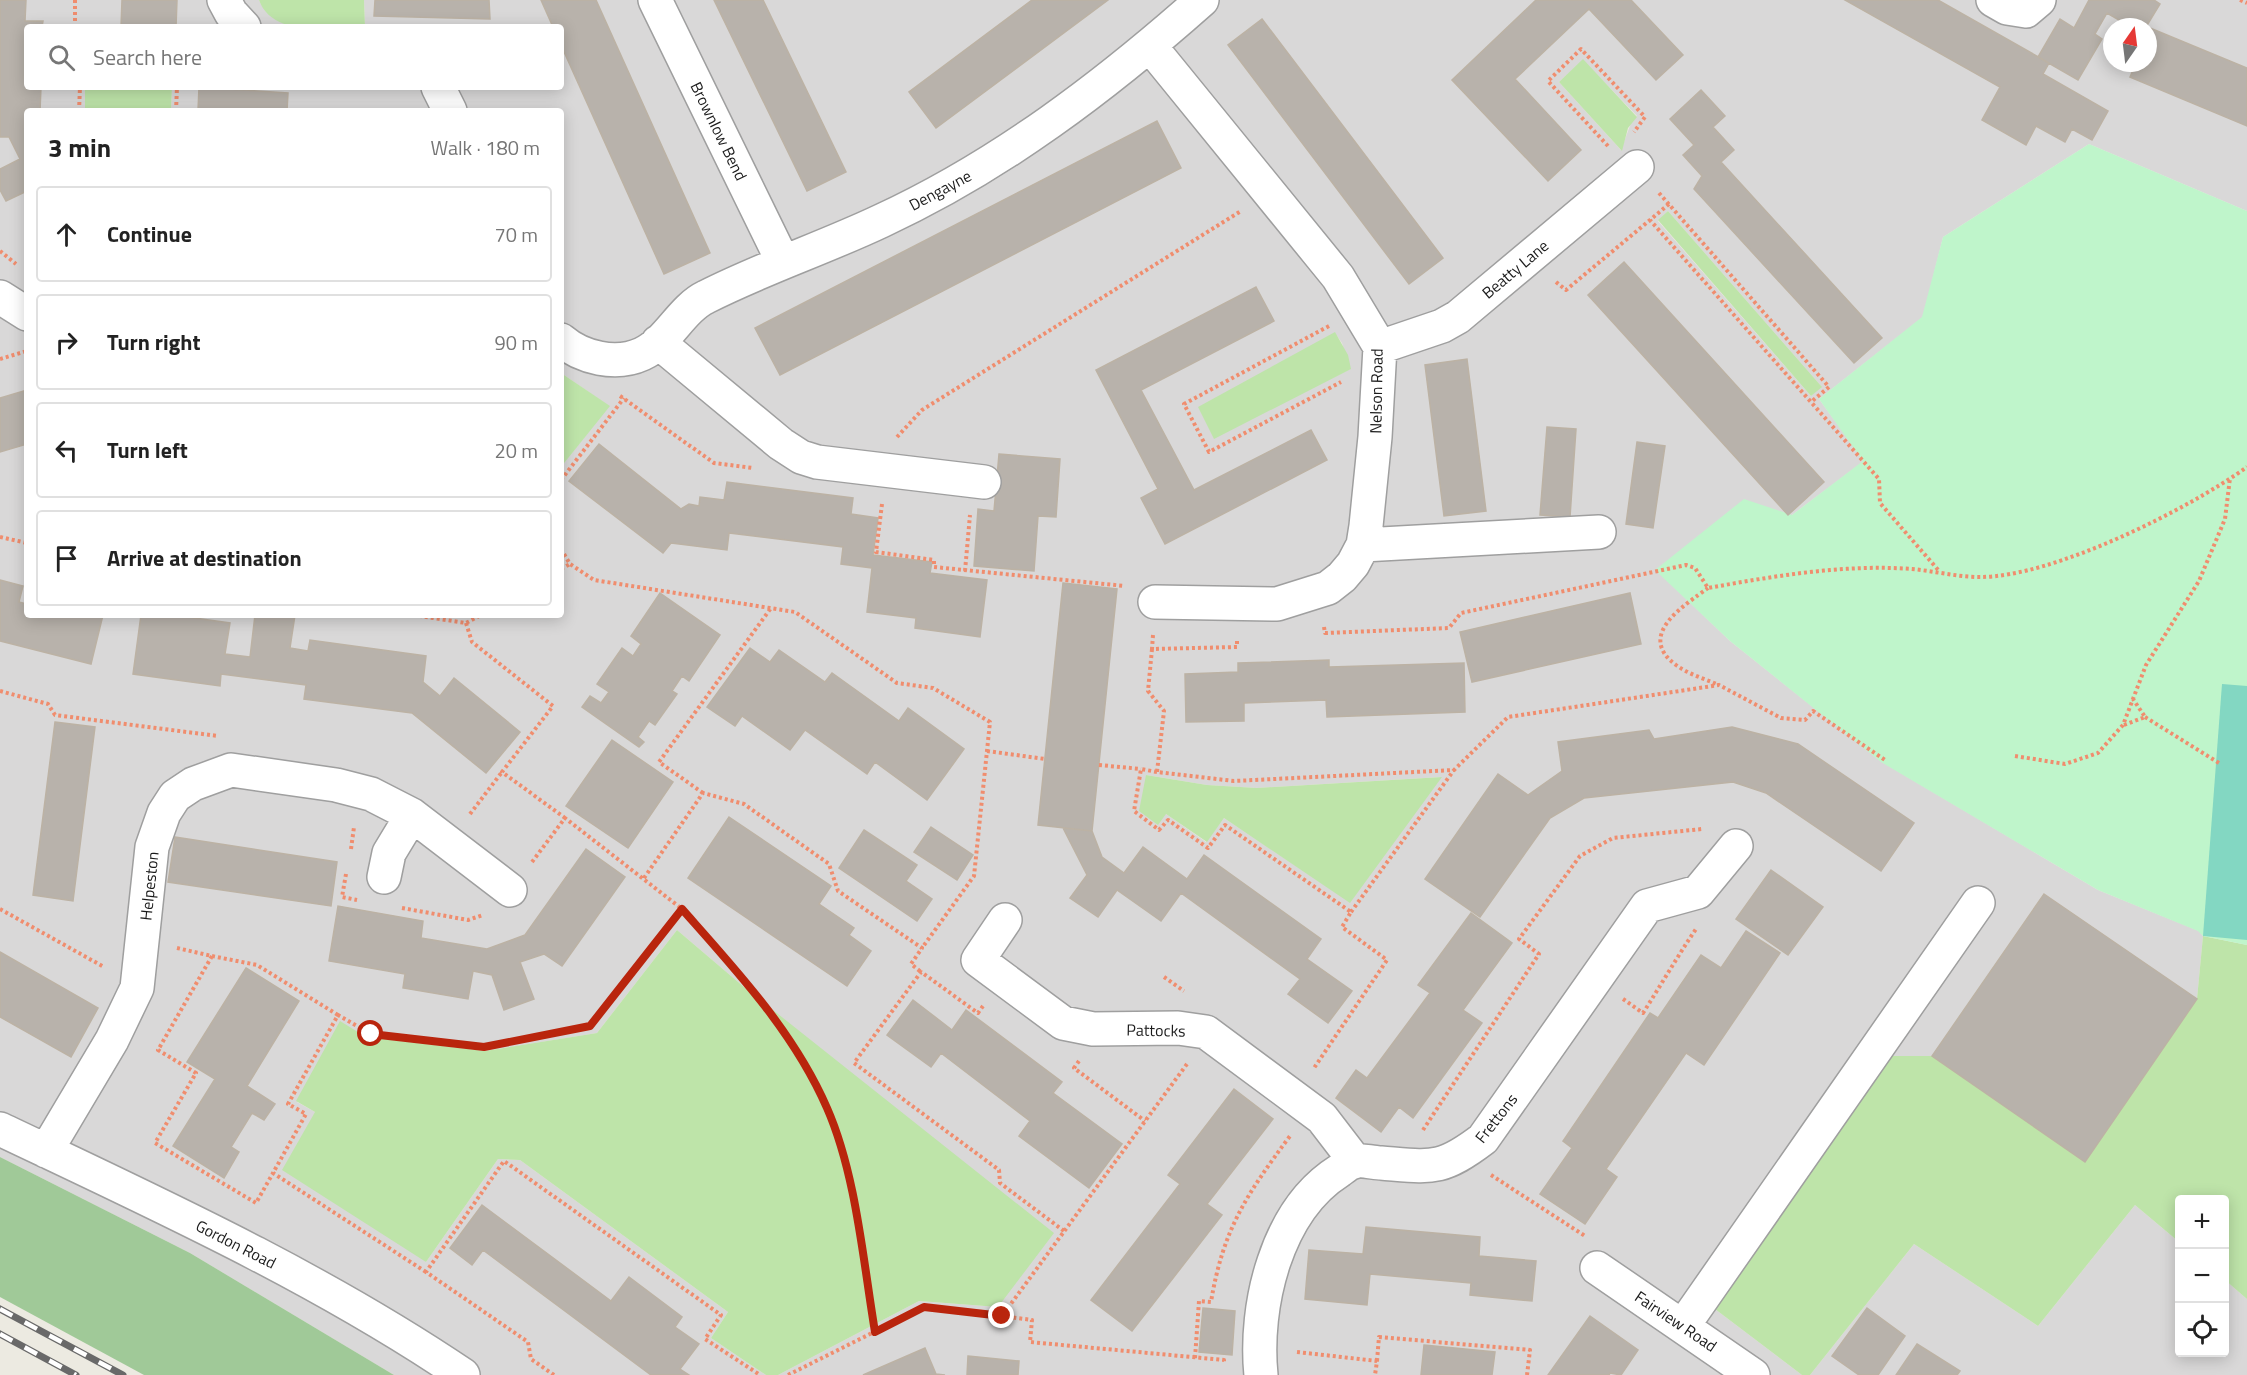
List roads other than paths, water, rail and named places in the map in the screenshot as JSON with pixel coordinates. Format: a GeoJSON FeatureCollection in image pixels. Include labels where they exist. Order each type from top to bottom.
{"type":"FeatureCollection","features":[{"type":"Feature","properties":{"kind":"street"},"geometry":{"type":"LineString","coordinates":[[224,0],[231,13],[241,24]]}},
{"type":"Feature","properties":{"kind":"street","name":"Brownlow Bend"},"geometry":{"type":"LineString","coordinates":[[655,0],[783,262]]}},
{"type":"Feature","properties":{"kind":"street","name":"Dengayne"},"geometry":{"type":"LineString","coordinates":[[564,342],[584,354],[619,359],[642,354],[658,342],[703,298],[882,221],[970,175],[1048,124],[1150,46],[1202,0]]}},
{"type":"Feature","properties":{"kind":"street"},"geometry":{"type":"LineString","coordinates":[[1993,0],[2007,8],[2026,11],[2039,0]]}},
{"type":"Feature","properties":{"kind":"street","name":"Nelson Road"},"geometry":{"type":"LineString","coordinates":[[1150,46],[1338,277],[1380,347],[1376,436],[1363,545],[1353,564],[1342,577],[1328,588],[1303,598],[1276,604],[1155,602]]}},
{"type":"Feature","properties":{"kind":"street"},"geometry":{"type":"LineString","coordinates":[[440,90],[448,108]]}},
{"type":"Feature","properties":{"kind":"street","name":"Beatty Lane"},"geometry":{"type":"LineString","coordinates":[[1380,347],[1426,332],[1458,317],[1632,161]]}},
{"type":"Feature","properties":{"kind":"street"},"geometry":{"type":"LineString","coordinates":[[0,297],[24,312]]}},
{"type":"Feature","properties":{"kind":"street"},"geometry":{"type":"LineString","coordinates":[[658,342],[781,444],[801,457],[817,462],[984,483]]}},
{"type":"Feature","properties":{"kind":"street"},"geometry":{"type":"LineString","coordinates":[[1363,545],[1599,532]]}},
{"type":"Feature","properties":{"kind":"street","name":"Helpeston"},"geometry":{"type":"LineString","coordinates":[[46,1151],[112,1040],[137,988],[152,847],[164,813],[175,796],[210,776],[231,770],[336,785],[370,794],[412,815],[510,890]]}},
{"type":"Feature","properties":{"kind":"street"},"geometry":{"type":"LineString","coordinates":[[375,889],[389,853],[412,815]]}},
{"type":"Feature","properties":{"kind":"street","name":"Frettons"},"geometry":{"type":"LineString","coordinates":[[1355,1161],[1429,1167],[1456,1159],[1483,1139],[1647,906],[1698,892],[1736,846]]}},
{"type":"Feature","properties":{"kind":"street"},"geometry":{"type":"LineString","coordinates":[[1683,1326],[1978,903]]}},
{"type":"Feature","properties":{"kind":"street","name":"Pattocks"},"geometry":{"type":"LineString","coordinates":[[1005,920],[978,960],[1063,1023],[1093,1029],[1178,1028],[1206,1032],[1322,1118],[1355,1161]]}},
{"type":"Feature","properties":{"kind":"street","name":"Gordon Road"},"geometry":{"type":"LineString","coordinates":[[0,1129],[256,1252],[413,1341],[463,1375]]}},
{"type":"Feature","properties":{"kind":"street"},"geometry":{"type":"LineString","coordinates":[[1261,1375],[1258,1346],[1270,1279],[1290,1223],[1325,1180],[1355,1161]]}},
{"type":"Feature","properties":{"kind":"street","name":"Fairview Road"},"geometry":{"type":"LineString","coordinates":[[1593,1253],[1683,1326],[1753,1375]]}},
{"type":"Feature","properties":{"kind":"railway"},"geometry":{"type":"LineString","coordinates":[[0,1309],[123,1375]]}},
{"type":"Feature","properties":{"kind":"railway"},"geometry":{"type":"LineString","coordinates":[[0,1334],[76,1375]]}}]}
